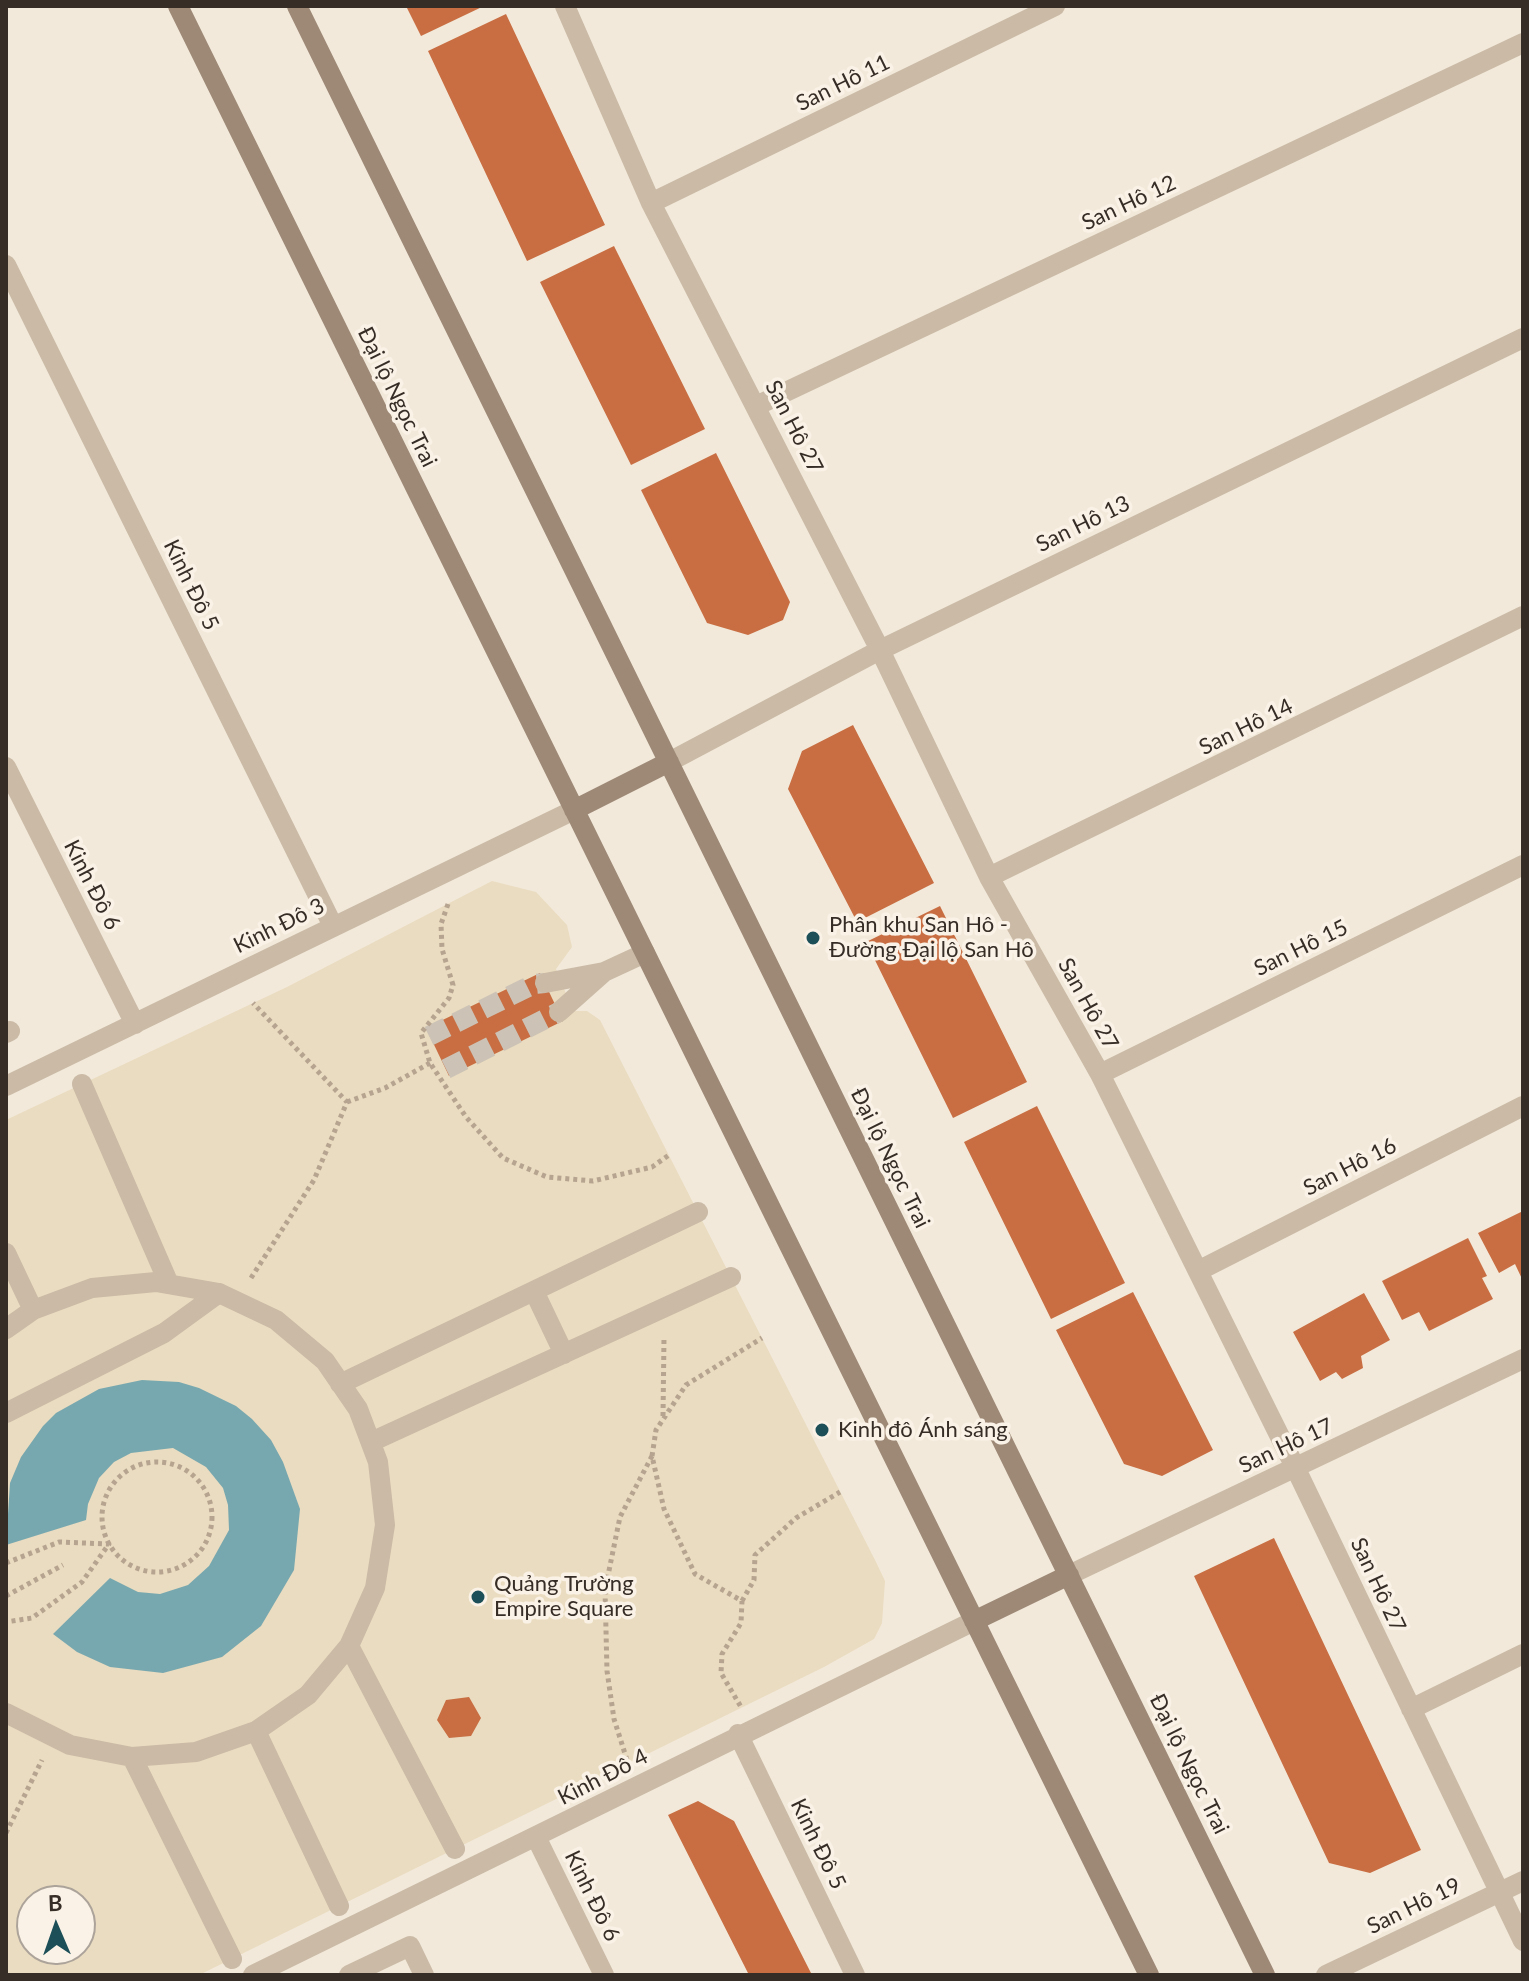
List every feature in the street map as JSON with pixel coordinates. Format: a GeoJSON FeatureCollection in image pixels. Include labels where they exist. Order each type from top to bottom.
{"type":"FeatureCollection","features":[{"type":"Feature","properties":{"kind":"main road","name":"Đại lộ Ngọc Trai"},"geometry":{"type":"LineString","coordinates":[[178,6],[1149,1975]]}},
{"type":"Feature","properties":{"kind":"main road","name":"Đại lộ Ngọc Trai"},"geometry":{"type":"LineString","coordinates":[[297,6],[1265,1975]]}},
{"type":"Feature","properties":{"kind":"main road"},"geometry":{"type":"LineString","coordinates":[[574,810],[669,762]]}},
{"type":"Feature","properties":{"kind":"main road"},"geometry":{"type":"LineString","coordinates":[[974,1621],[1069,1575]]}},
{"type":"Feature","properties":{"kind":"street","name":"San Hô 27"},"geometry":{"type":"LineString","coordinates":[[565,6],[651,203],[880,650],[989,877],[1100,1074],[1296,1469],[1523,1941]]}},
{"type":"Feature","properties":{"kind":"street","name":"San Hô 11"},"geometry":{"type":"LineString","coordinates":[[651,203],[1055,6]]}},
{"type":"Feature","properties":{"kind":"street","name":"San Hô 12"},"geometry":{"type":"LineString","coordinates":[[756,406],[1523,43]]}},
{"type":"Feature","properties":{"kind":"street","name":"Kinh Đô 5"},"geometry":{"type":"LineString","coordinates":[[6,265],[333,926]]}},
{"type":"Feature","properties":{"kind":"street","name":"San Hô 13"},"geometry":{"type":"LineString","coordinates":[[669,762],[880,650],[1523,338]]}},
{"type":"Feature","properties":{"kind":"street","name":"San Hô 14"},"geometry":{"type":"LineString","coordinates":[[989,877],[1523,616]]}},
{"type":"Feature","properties":{"kind":"street","name":"Kinh Đô 6"},"geometry":{"type":"LineString","coordinates":[[6,767],[135,1024]]}},
{"type":"Feature","properties":{"kind":"street","name":"Kinh Đô 3"},"geometry":{"type":"LineString","coordinates":[[6,1086],[574,810]]}},
{"type":"Feature","properties":{"kind":"street","name":"San Hô 15"},"geometry":{"type":"LineString","coordinates":[[1100,1074],[1523,865]]}},
{"type":"Feature","properties":{"kind":"street"},"geometry":{"type":"LineString","coordinates":[[545,983],[604,972],[645,953]]}},
{"type":"Feature","properties":{"kind":"street"},"geometry":{"type":"LineString","coordinates":[[559,1012],[604,972]]}},
{"type":"Feature","properties":{"kind":"street"},"geometry":{"type":"LineString","coordinates":[[82,1084],[169,1284]]}},
{"type":"Feature","properties":{"kind":"street","name":"San Hô 16"},"geometry":{"type":"LineString","coordinates":[[1198,1271],[1523,1106]]}},
{"type":"Feature","properties":{"kind":"street"},"geometry":{"type":"LineString","coordinates":[[340,1384],[698,1212]]}},
{"type":"Feature","properties":{"kind":"street"},"geometry":{"type":"LineString","coordinates":[[6,1253],[33,1310]]}},
{"type":"Feature","properties":{"kind":"street"},"geometry":{"type":"LineString","coordinates":[[371,1442],[731,1277]]}},
{"type":"Feature","properties":{"kind":"street"},"geometry":{"type":"LineString","coordinates":[[6,1329],[33,1310],[92,1288],[169,1284],[227,1297],[276,1320],[325,1361],[358,1409],[378,1462],[385,1525],[375,1588],[349,1646],[308,1695],[256,1731],[196,1752],[132,1757],[70,1745],[6,1713]]}},
{"type":"Feature","properties":{"kind":"street"},"geometry":{"type":"LineString","coordinates":[[534,1291],[564,1354]]}},
{"type":"Feature","properties":{"kind":"street"},"geometry":{"type":"LineString","coordinates":[[6,1413],[164,1333],[227,1297]]}},
{"type":"Feature","properties":{"kind":"street","name":"San Hô 17"},"geometry":{"type":"LineString","coordinates":[[1069,1575],[1523,1359]]}},
{"type":"Feature","properties":{"kind":"street","name":"Kinh Đô 4"},"geometry":{"type":"LineString","coordinates":[[253,1975],[537,1839],[738,1734],[974,1621]]}},
{"type":"Feature","properties":{"kind":"street"},"geometry":{"type":"LineString","coordinates":[[349,1646],[455,1849]]}},
{"type":"Feature","properties":{"kind":"street"},"geometry":{"type":"LineString","coordinates":[[1411,1709],[1523,1654]]}},
{"type":"Feature","properties":{"kind":"street"},"geometry":{"type":"LineString","coordinates":[[256,1731],[339,1906]]}},
{"type":"Feature","properties":{"kind":"street","name":"Kinh Đô 5"},"geometry":{"type":"LineString","coordinates":[[738,1734],[855,1975]]}},
{"type":"Feature","properties":{"kind":"street"},"geometry":{"type":"LineString","coordinates":[[132,1757],[232,1959]]}},
{"type":"Feature","properties":{"kind":"street","name":"Kinh Đô 6"},"geometry":{"type":"LineString","coordinates":[[537,1839],[604,1975]]}},
{"type":"Feature","properties":{"kind":"street","name":"San Hô 19"},"geometry":{"type":"LineString","coordinates":[[1326,1975],[1523,1881]]}},
{"type":"Feature","properties":{"kind":"street"},"geometry":{"type":"LineString","coordinates":[[349,1975],[416,1944],[424,1975]]}},
{"type":"Feature","properties":{"kind":"path"},"geometry":{"type":"LineString","coordinates":[[449,903],[441,924],[442,949],[453,985],[449,998],[421,1033],[430,1063],[466,1117],[503,1158],[521,1169],[547,1177],[593,1181],[652,1167],[669,1155]]}},
{"type":"Feature","properties":{"kind":"path"},"geometry":{"type":"LineString","coordinates":[[253,1003],[347,1102]]}},
{"type":"Feature","properties":{"kind":"path"},"geometry":{"type":"LineString","coordinates":[[227,1297],[314,1180],[347,1102],[385,1088],[430,1063]]}},
{"type":"Feature","properties":{"kind":"path"},"geometry":{"type":"LineString","coordinates":[[662,1309],[663,1417]]}},
{"type":"Feature","properties":{"kind":"path"},"geometry":{"type":"LineString","coordinates":[[628,1764],[614,1719],[607,1671],[605,1590],[620,1517],[652,1456],[656,1430],[686,1385],[762,1338]]}},
{"type":"Feature","properties":{"kind":"path"},"geometry":{"type":"LineString","coordinates":[[652,1456],[664,1509],[695,1574],[742,1601]]}},
{"type":"Feature","properties":{"kind":"path"},"geometry":{"type":"LineString","coordinates":[[6,1563],[59,1542],[109,1544],[129,1565],[147,1571],[165,1572],[184,1566],[199,1554],[208,1538],[212,1520],[210,1501],[202,1484],[174,1465],[143,1463],[129,1469],[116,1479],[103,1506],[101,1522],[109,1544]]}},
{"type":"Feature","properties":{"kind":"path"},"geometry":{"type":"LineString","coordinates":[[741,1708],[721,1673],[722,1654],[741,1623],[742,1601],[754,1580],[755,1555],[796,1518],[840,1492]]}},
{"type":"Feature","properties":{"kind":"path"},"geometry":{"type":"LineString","coordinates":[[6,1622],[32,1618],[82,1582],[109,1544]]}},
{"type":"Feature","properties":{"kind":"path"},"geometry":{"type":"LineString","coordinates":[[6,1596],[63,1565]]}},
{"type":"Feature","properties":{"kind":"path"},"geometry":{"type":"LineString","coordinates":[[6,1833],[53,1737]]}},
{"type":"Feature","properties":{"kind":"shaded area"},"geometry":{"type":"Polygon","coordinates":[[[492,881],[536,892],[567,925],[572,947],[556,969],[573,1011],[587,1011],[600,1020],[885,1581],[882,1623],[874,1639],[824,1667],[199,1975],[6,1975],[6,1120],[287,987],[492,881]]]}},
{"type":"Feature","properties":{"kind":"water"},"geometry":{"type":"Polygon","coordinates":[[[142,1380],[179,1382],[199,1388],[236,1406],[252,1419],[271,1440],[283,1462],[300,1509],[294,1570],[261,1626],[222,1657],[163,1673],[110,1667],[77,1652],[53,1634],[110,1578],[138,1592],[160,1594],[188,1585],[209,1566],[229,1530],[228,1505],[223,1488],[206,1467],[173,1448],[131,1453],[114,1462],[99,1478],[88,1504],[86,1520],[6,1545],[10,1483],[21,1457],[43,1426],[56,1413],[99,1389],[142,1380]]]}},
{"type":"Feature","properties":{"kind":"building"},"geometry":{"type":"Polygon","coordinates":[[[406,6],[484,6],[421,36],[406,6]]]}},
{"type":"Feature","properties":{"kind":"building"},"geometry":{"type":"Polygon","coordinates":[[[506,14],[605,225],[527,261],[428,51],[506,14]]]}},
{"type":"Feature","properties":{"kind":"building"},"geometry":{"type":"Polygon","coordinates":[[[614,246],[705,429],[631,465],[540,282],[614,246]]]}},
{"type":"Feature","properties":{"kind":"building"},"geometry":{"type":"Polygon","coordinates":[[[716,453],[790,602],[783,620],[748,635],[707,623],[641,490],[716,453]]]}},
{"type":"Feature","properties":{"kind":"building"},"geometry":{"type":"Polygon","coordinates":[[[853,725],[934,883],[857,922],[788,789],[802,751],[853,725]]]}},
{"type":"Feature","properties":{"kind":"building"},"geometry":{"type":"Polygon","coordinates":[[[940,906],[1027,1082],[953,1118],[866,942],[940,906]]]}},
{"type":"Feature","properties":{"kind":"building"},"geometry":{"type":"Polygon","coordinates":[[[540,973],[563,1021],[449,1076],[426,1028],[540,973]]]}},
{"type":"Feature","properties":{"kind":"building"},"geometry":{"type":"Polygon","coordinates":[[[1037,1106],[1125,1283],[1051,1319],[964,1142],[1037,1106]]]}},
{"type":"Feature","properties":{"kind":"building"},"geometry":{"type":"Polygon","coordinates":[[[1523,1211],[1523,1281],[1515,1264],[1499,1273],[1478,1233],[1523,1211]]]}},
{"type":"Feature","properties":{"kind":"building"},"geometry":{"type":"Polygon","coordinates":[[[1468,1238],[1487,1276],[1482,1278],[1493,1299],[1429,1331],[1419,1312],[1402,1320],[1382,1281],[1468,1238]]]}},
{"type":"Feature","properties":{"kind":"building"},"geometry":{"type":"Polygon","coordinates":[[[1133,1292],[1213,1450],[1162,1476],[1124,1464],[1056,1330],[1133,1292]]]}},
{"type":"Feature","properties":{"kind":"building"},"geometry":{"type":"Polygon","coordinates":[[[1364,1293],[1390,1340],[1361,1356],[1363,1368],[1342,1379],[1336,1372],[1320,1381],[1293,1332],[1364,1293]]]}},
{"type":"Feature","properties":{"kind":"building"},"geometry":{"type":"Polygon","coordinates":[[[1274,1538],[1421,1850],[1370,1873],[1329,1863],[1194,1576],[1274,1538]]]}},
{"type":"Feature","properties":{"kind":"building"},"geometry":{"type":"Polygon","coordinates":[[[469,1697],[481,1718],[471,1736],[449,1738],[437,1720],[446,1700],[469,1697]]]}},
{"type":"Feature","properties":{"kind":"building"},"geometry":{"type":"Polygon","coordinates":[[[698,1801],[734,1821],[812,1975],[749,1975],[668,1815],[698,1801]]]}},
{"type":"Feature","properties":{"kind":"tunnel"},"geometry":{"type":"LineString","coordinates":[[429,1036],[534,984],[545,983]]}},
{"type":"Feature","properties":{"kind":"tunnel"},"geometry":{"type":"LineString","coordinates":[[446,1069],[559,1012]]}},
{"type":"Feature","properties":{"kind":"place","name":"Phân khu San Hô - Đường Đại lộ San Hô"},"geometry":{"type":"Point","coordinates":[813,938]}},
{"type":"Feature","properties":{"kind":"place","name":"Kinh đô Ánh sáng"},"geometry":{"type":"Point","coordinates":[822,1430]}},
{"type":"Feature","properties":{"kind":"place","name":"Quảng Trường Empire Square"},"geometry":{"type":"Point","coordinates":[478,1597]}}]}
